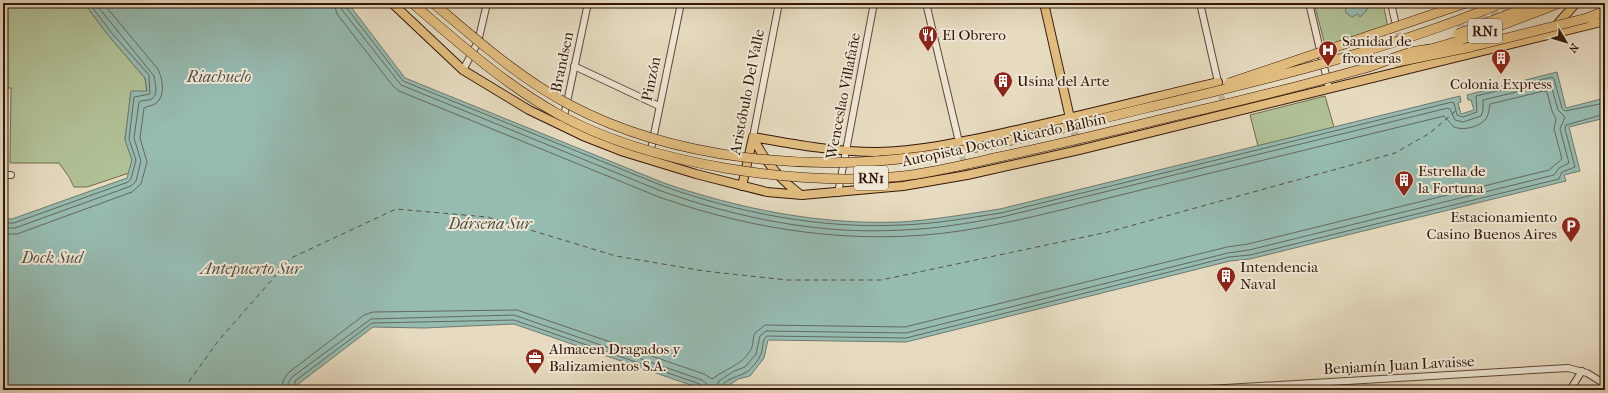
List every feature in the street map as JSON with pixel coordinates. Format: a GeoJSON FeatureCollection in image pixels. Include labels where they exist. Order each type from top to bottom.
{"type":"FeatureCollection","features":[{"type":"Feature","properties":{"kind":"highway","name":"Autopista Doctor Ricardo Balbín"},"geometry":{"type":"LineString","coordinates":[[412,3],[516,88],[585,128],[635,146],[684,160],[799,177],[878,178],[940,170],[1032,150],[1218,106],[1366,68],[1408,53],[1435,48],[1559,3]]}},
{"type":"Feature","properties":{"kind":"highway","name":"Autopista Doctor Ricardo Balbín"},"geometry":{"type":"LineString","coordinates":[[433,3],[523,76],[568,104],[591,115],[639,134],[664,141],[744,156],[827,162],[884,160],[927,156],[990,144],[1178,100],[1333,61],[1441,26],[1502,3]]}},
{"type":"Feature","properties":{"kind":"highway"},"geometry":{"type":"LineString","coordinates":[[1178,100],[1466,3]]}},
{"type":"Feature","properties":{"kind":"highway"},"geometry":{"type":"LineString","coordinates":[[1408,53],[1538,3]]}},
{"type":"Feature","properties":{"kind":"highway"},"geometry":{"type":"LineString","coordinates":[[1366,68],[1471,48],[1567,24],[1605,11]]}},
{"type":"Feature","properties":{"kind":"main road"},"geometry":{"type":"LineString","coordinates":[[392,3],[464,70],[501,94],[562,126],[648,160],[767,192],[802,195],[838,193],[903,186],[967,175],[1099,145],[1605,21]]}},
{"type":"Feature","properties":{"kind":"main road"},"geometry":{"type":"LineString","coordinates":[[416,3],[474,52],[604,143]]}},
{"type":"Feature","properties":{"kind":"main road"},"geometry":{"type":"LineString","coordinates":[[1044,3],[1070,118]]}},
{"type":"Feature","properties":{"kind":"main road"},"geometry":{"type":"LineString","coordinates":[[1549,35],[1576,3]]}},
{"type":"Feature","properties":{"kind":"main road"},"geometry":{"type":"LineString","coordinates":[[753,137],[846,150],[875,152],[901,150],[958,142],[1070,118],[1218,82]]}},
{"type":"Feature","properties":{"kind":"main road"},"geometry":{"type":"LineString","coordinates":[[753,137],[759,151],[773,170],[789,186],[802,195]]}},
{"type":"Feature","properties":{"kind":"main road","name":"Aristóbulo Del Valle"},"geometry":{"type":"LineString","coordinates":[[742,186],[753,137]]}},
{"type":"Feature","properties":{"kind":"street"},"geometry":{"type":"LineString","coordinates":[[464,70],[474,52],[481,31],[487,3]]}},
{"type":"Feature","properties":{"kind":"street","name":"Brandsen"},"geometry":{"type":"LineString","coordinates":[[562,126],[588,3]]}},
{"type":"Feature","properties":{"kind":"street","name":"Pinzón"},"geometry":{"type":"LineString","coordinates":[[648,160],[681,3]]}},
{"type":"Feature","properties":{"kind":"street","name":"Aristóbulo Del Valle"},"geometry":{"type":"LineString","coordinates":[[753,137],[779,3]]}},
{"type":"Feature","properties":{"kind":"street","name":"Wenceslao Villafañe"},"geometry":{"type":"LineString","coordinates":[[838,193],[874,3]]}},
{"type":"Feature","properties":{"kind":"street"},"geometry":{"type":"LineString","coordinates":[[926,3],[958,142]]}},
{"type":"Feature","properties":{"kind":"street"},"geometry":{"type":"LineString","coordinates":[[1200,3],[1218,82]]}},
{"type":"Feature","properties":{"kind":"street"},"geometry":{"type":"LineString","coordinates":[[1309,3],[1329,88]]}},
{"type":"Feature","properties":{"kind":"street"},"geometry":{"type":"LineString","coordinates":[[1391,3],[1395,21]]}},
{"type":"Feature","properties":{"kind":"street"},"geometry":{"type":"LineString","coordinates":[[574,66],[659,106]]}},
{"type":"Feature","properties":{"kind":"street"},"geometry":{"type":"LineString","coordinates":[[3,175],[11,175]]}},
{"type":"Feature","properties":{"kind":"street","name":"Benjamín Juan Lavaisse"},"geometry":{"type":"LineString","coordinates":[[1191,390],[1568,368],[1582,371],[1605,384]]}},
{"type":"Feature","properties":{"kind":"street"},"geometry":{"type":"LineString","coordinates":[[1570,390],[1582,371]]}},
{"type":"Feature","properties":{"kind":"green space"},"geometry":{"type":"Polygon","coordinates":[[[3,3],[84,3],[108,35],[145,78],[147,92],[131,92],[125,139],[132,160],[129,173],[87,187],[74,187],[59,163],[10,163],[11,88],[3,88],[3,3]]]}},
{"type":"Feature","properties":{"kind":"green space"},"geometry":{"type":"Polygon","coordinates":[[[1314,3],[1383,3],[1388,28],[1326,49],[1314,3]]]}},
{"type":"Feature","properties":{"kind":"green space"},"geometry":{"type":"Polygon","coordinates":[[[1325,96],[1334,127],[1258,146],[1250,115],[1325,96]]]}},
{"type":"Feature","properties":{"kind":"water"},"geometry":{"type":"Polygon","coordinates":[[[84,3],[348,3],[405,78],[664,183],[751,208],[810,218],[840,221],[900,222],[950,217],[1000,209],[1460,96],[1461,102],[1458,103],[1461,114],[1474,110],[1471,100],[1468,100],[1467,95],[1557,72],[1566,108],[1605,98],[1605,118],[1569,127],[1580,171],[1564,175],[1566,181],[1250,259],[1230,261],[906,342],[768,340],[764,358],[750,376],[738,379],[722,390],[705,390],[514,324],[424,328],[373,327],[297,385],[298,390],[3,390],[3,219],[12,219],[127,178],[132,160],[125,140],[131,91],[147,91],[145,78],[108,35],[84,3]]]}},
{"type":"Feature","properties":{"kind":"water"},"geometry":{"type":"Polygon","coordinates":[[[1345,3],[1367,3],[1367,10],[1360,17],[1358,14],[1352,17],[1346,13],[1345,3]]]}},
{"type":"Feature","properties":{"kind":"ferry route"},"geometry":{"type":"LineString","coordinates":[[185,390],[190,380],[219,340],[291,258],[396,209],[487,217],[616,256],[704,271],[787,280],[881,280],[1108,232],[1395,153],[1430,133],[1459,108]]}},
{"type":"Feature","properties":{"kind":"tunnel"},"geometry":{"type":"LineString","coordinates":[[1472,3],[1483,48]]}},
{"type":"Feature","properties":{"kind":"tunnel"},"geometry":{"type":"LineString","coordinates":[[1456,24],[1514,8]]}},
{"type":"Feature","properties":{"kind":"tunnel"},"geometry":{"type":"LineString","coordinates":[[1396,24],[1406,69]]}},
{"type":"Feature","properties":{"kind":"tunnel"},"geometry":{"type":"LineString","coordinates":[[1282,69],[1319,60]]}},
{"type":"Feature","properties":{"kind":"tunnel"},"geometry":{"type":"LineString","coordinates":[[1219,87],[1224,107]]}},
{"type":"Feature","properties":{"kind":"tunnel"},"geometry":{"type":"LineString","coordinates":[[1071,120],[1079,150]]}},
{"type":"Feature","properties":{"kind":"tunnel"},"geometry":{"type":"LineString","coordinates":[[960,148],[967,175]]}},
{"type":"Feature","properties":{"kind":"place","name":"El Obrero"},"geometry":{"type":"Point","coordinates":[928,52]}},
{"type":"Feature","properties":{"kind":"place","name":"Sanidad de fronteras"},"geometry":{"type":"Point","coordinates":[1328,67]}},
{"type":"Feature","properties":{"kind":"place","name":"Colonia Express"},"geometry":{"type":"Point","coordinates":[1501,75]}},
{"type":"Feature","properties":{"kind":"place","name":"Usina del Arte"},"geometry":{"type":"Point","coordinates":[1003,98]}},
{"type":"Feature","properties":{"kind":"place","name":"Estrella de la Fortuna"},"geometry":{"type":"Point","coordinates":[1404,197]}},
{"type":"Feature","properties":{"kind":"place","name":"Estacionamiento Casino Buenos Aires"},"geometry":{"type":"Point","coordinates":[1571,243]}},
{"type":"Feature","properties":{"kind":"place","name":"Intendencia Naval"},"geometry":{"type":"Point","coordinates":[1226,293]}},
{"type":"Feature","properties":{"kind":"place","name":"Almacen Dragados y Balizamientos S.A."},"geometry":{"type":"Point","coordinates":[535,375]}},
{"type":"Feature","properties":{"kind":"water label","name":"Riachuelo"},"geometry":{"type":"Point","coordinates":[219,76]}},
{"type":"Feature","properties":{"kind":"water label","name":"Dársena Sur"},"geometry":{"type":"Point","coordinates":[490,223]}},
{"type":"Feature","properties":{"kind":"water label","name":"Dock Sud"},"geometry":{"type":"Point","coordinates":[52,257]}},
{"type":"Feature","properties":{"kind":"water label","name":"Antepuerto Sur"},"geometry":{"type":"Point","coordinates":[251,268]}}]}
